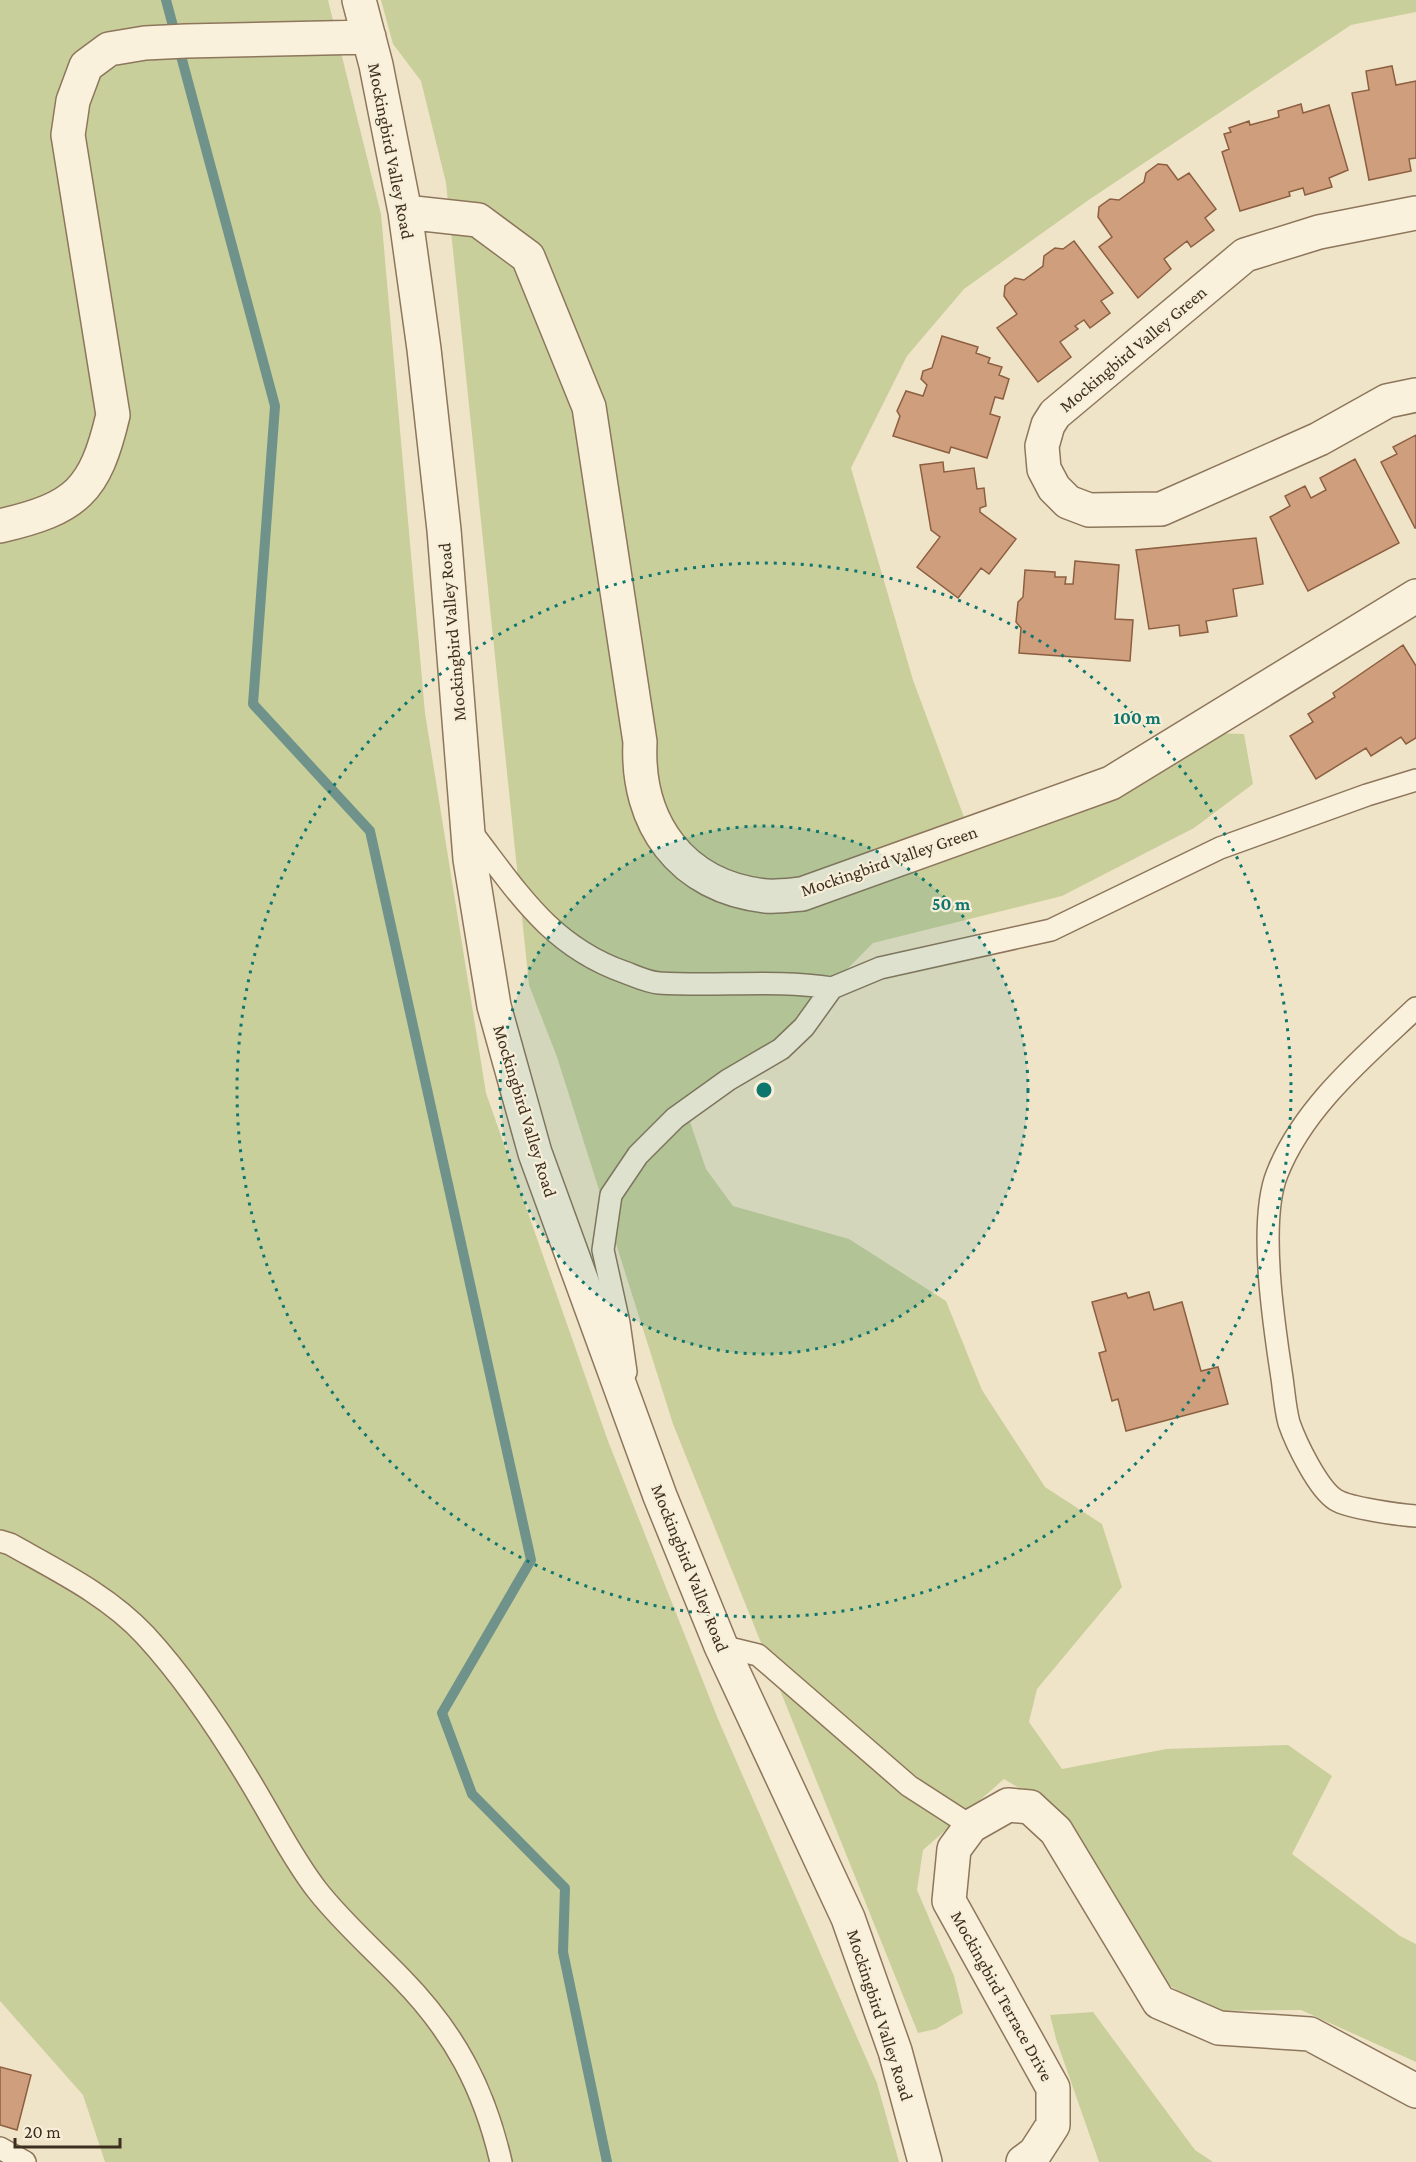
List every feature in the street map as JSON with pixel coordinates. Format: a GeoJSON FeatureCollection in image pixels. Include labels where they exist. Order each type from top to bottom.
{"type":"FeatureCollection","features":[{"type":"Feature","properties":{"kind":"street","name":"Mockingbird Valley Road"},"geometry":{"type":"LineString","coordinates":[[359,0],[369,37],[405,212],[444,530],[468,827],[494,1006],[528,1130],[634,1423],[721,1646],[848,1918],[895,2051],[925,2162]]}},
{"type":"Feature","properties":{"kind":"street"},"geometry":{"type":"LineString","coordinates":[[0,526],[34,518],[70,502],[93,477],[105,451],[113,414],[68,135],[73,101],[86,66],[109,50],[153,42],[369,37]]}},
{"type":"Feature","properties":{"kind":"street","name":"Mockingbird Valley Green"},"geometry":{"type":"LineString","coordinates":[[405,212],[477,220],[528,257],[590,407],[640,742],[639,767],[644,799],[660,834],[681,859],[706,878],[736,891],[767,897],[802,894],[1111,783],[1416,596]]}},
{"type":"Feature","properties":{"kind":"street","name":"Mockingbird Valley Green"},"geometry":{"type":"LineString","coordinates":[[1416,213],[1319,232],[1245,255],[1055,414],[1048,425],[1042,446],[1044,469],[1054,488],[1068,502],[1089,510],[1161,509],[1319,439],[1387,401],[1416,395]]}},
{"type":"Feature","properties":{"kind":"street","name":"Mockingbird Terrace Drive"},"geometry":{"type":"LineString","coordinates":[[1023,2162],[1035,2153],[1053,2125],[1053,2088],[949,1901],[954,1849],[971,1826],[1008,1805],[1030,1807],[1056,1831],[1159,2002],[1219,2028],[1310,2034],[1416,2091]]}},
{"type":"Feature","properties":{"kind":"lane"},"geometry":{"type":"LineString","coordinates":[[468,827],[525,902],[556,935],[607,966],[655,983],[794,982],[832,988],[880,968],[1052,930],[1220,848],[1367,795],[1416,780]]}},
{"type":"Feature","properties":{"kind":"lane"},"geometry":{"type":"LineString","coordinates":[[634,1423],[619,1323],[603,1250],[611,1196],[638,1155],[675,1118],[728,1080],[781,1049],[804,1028],[832,988]]}},
{"type":"Feature","properties":{"kind":"lane"},"geometry":{"type":"LineString","coordinates":[[1416,1008],[1323,1099],[1288,1151],[1276,1176],[1268,1216],[1273,1322],[1289,1423],[1303,1453],[1321,1486],[1336,1500],[1416,1516]]}},
{"type":"Feature","properties":{"kind":"lane"},"geometry":{"type":"LineString","coordinates":[[0,1541],[10,1544],[92,1591],[144,1633],[198,1701],[264,1804],[294,1858],[317,1890],[409,1986],[460,2049],[481,2094],[501,2162]]}},
{"type":"Feature","properties":{"kind":"lane"},"geometry":{"type":"LineString","coordinates":[[721,1646],[758,1655],[909,1786],[971,1826]]}},
{"type":"Feature","properties":{"kind":"lane"},"geometry":{"type":"LineString","coordinates":[[0,2148],[26,2162]]}},
{"type":"Feature","properties":{"kind":"green space"},"geometry":{"type":"Polygon","coordinates":[[[0,0],[328,0],[381,214],[425,713],[486,1093],[608,1441],[718,1719],[877,2083],[899,2162],[105,2162],[83,2095],[0,2001],[0,0]]]}},
{"type":"Feature","properties":{"kind":"green space"},"geometry":{"type":"Polygon","coordinates":[[[381,0],[1416,0],[1416,12],[1351,25],[1090,199],[964,289],[907,356],[851,468],[913,680],[974,844],[1211,733],[1244,734],[1253,784],[1194,828],[1062,896],[873,943],[774,1043],[684,1104],[706,1169],[733,1206],[849,1239],[946,1301],[982,1390],[1045,1487],[1102,1524],[1122,1587],[1037,1689],[1029,1722],[1062,1769],[1166,1749],[1288,1745],[1332,1776],[1292,1854],[1400,1936],[1416,1944],[1416,2062],[1301,2010],[1210,2011],[1169,1985],[1069,1819],[1004,1779],[923,1850],[917,1890],[954,1976],[963,2013],[936,2029],[918,2033],[673,1424],[557,1057],[529,985],[446,183],[421,81],[393,44],[381,0]]]}},
{"type":"Feature","properties":{"kind":"green space"},"geometry":{"type":"Polygon","coordinates":[[[1093,2012],[1195,2150],[1213,2162],[1099,2162],[1056,2039],[1050,2015],[1093,2012]]]}},
{"type":"Feature","properties":{"kind":"building"},"geometry":{"type":"Polygon","coordinates":[[[1392,66],[1396,85],[1416,81],[1416,158],[1409,159],[1411,171],[1369,180],[1352,93],[1369,90],[1366,71],[1392,66]]]}},
{"type":"Feature","properties":{"kind":"building"},"geometry":{"type":"Polygon","coordinates":[[[1301,104],[1303,113],[1329,105],[1348,170],[1329,178],[1332,187],[1305,195],[1303,188],[1289,192],[1290,196],[1240,211],[1222,152],[1229,149],[1224,134],[1231,132],[1229,128],[1249,121],[1250,125],[1279,117],[1278,111],[1301,104]]]}},
{"type":"Feature","properties":{"kind":"building"},"geometry":{"type":"Polygon","coordinates":[[[1158,164],[1167,165],[1178,180],[1189,173],[1216,209],[1205,218],[1214,230],[1191,247],[1187,241],[1164,259],[1171,269],[1138,298],[1099,247],[1112,237],[1098,217],[1099,207],[1110,199],[1119,200],[1144,182],[1146,173],[1158,164]]]}},
{"type":"Feature","properties":{"kind":"building"},"geometry":{"type":"Polygon","coordinates":[[[1074,241],[1113,293],[1101,301],[1110,313],[1090,328],[1084,320],[1075,326],[1078,329],[1060,342],[1071,357],[1038,382],[997,328],[1017,314],[1004,296],[1005,286],[1015,278],[1024,280],[1043,266],[1044,256],[1055,248],[1063,249],[1074,241]]]}},
{"type":"Feature","properties":{"kind":"building"},"geometry":{"type":"Polygon","coordinates":[[[942,336],[978,347],[976,353],[990,358],[988,363],[1002,367],[999,375],[1009,379],[1003,399],[995,397],[990,414],[1000,417],[987,458],[951,447],[949,453],[893,436],[900,416],[897,411],[906,391],[923,396],[927,385],[921,379],[923,371],[932,368],[942,336]]]}},
{"type":"Feature","properties":{"kind":"building"},"geometry":{"type":"Polygon","coordinates":[[[1416,435],[1415,528],[1381,462],[1397,454],[1393,447],[1416,435]]]}},
{"type":"Feature","properties":{"kind":"building"},"geometry":{"type":"Polygon","coordinates":[[[1355,459],[1399,543],[1308,591],[1270,517],[1290,506],[1285,496],[1305,486],[1311,498],[1326,490],[1320,478],[1355,459]]]}},
{"type":"Feature","properties":{"kind":"building"},"geometry":{"type":"Polygon","coordinates":[[[943,462],[944,472],[974,468],[977,489],[984,488],[986,506],[980,508],[980,512],[1016,539],[989,574],[981,568],[958,598],[917,567],[940,537],[931,530],[920,465],[943,462]]]}},
{"type":"Feature","properties":{"kind":"building"},"geometry":{"type":"Polygon","coordinates":[[[1256,538],[1263,584],[1233,589],[1237,616],[1206,621],[1208,632],[1180,636],[1179,625],[1149,629],[1136,550],[1256,538]]]}},
{"type":"Feature","properties":{"kind":"building"},"geometry":{"type":"Polygon","coordinates":[[[1075,561],[1119,565],[1115,619],[1133,620],[1130,661],[1019,653],[1021,628],[1016,622],[1018,602],[1023,597],[1025,570],[1055,572],[1055,577],[1066,577],[1065,584],[1073,584],[1075,561]]]}},
{"type":"Feature","properties":{"kind":"building"},"geometry":{"type":"Polygon","coordinates":[[[1403,645],[1416,666],[1416,738],[1406,744],[1401,737],[1371,756],[1366,748],[1316,779],[1290,736],[1313,722],[1308,714],[1335,697],[1333,693],[1403,645]]]}},
{"type":"Feature","properties":{"kind":"building"},"geometry":{"type":"Polygon","coordinates":[[[1149,1292],[1154,1310],[1182,1302],[1201,1371],[1218,1367],[1228,1404],[1126,1431],[1118,1399],[1112,1401],[1099,1353],[1106,1351],[1092,1302],[1126,1293],[1128,1298],[1149,1292]]]}},
{"type":"Feature","properties":{"kind":"building"},"geometry":{"type":"Polygon","coordinates":[[[0,2067],[31,2075],[17,2130],[0,2125],[0,2067]]]}},
{"type":"Feature","properties":{"kind":"waterway"},"geometry":{"type":"LineString","coordinates":[[166,0],[275,406],[253,704],[370,831],[531,1560],[442,1713],[472,1794],[565,1888],[563,1952],[607,2162]]}}]}
